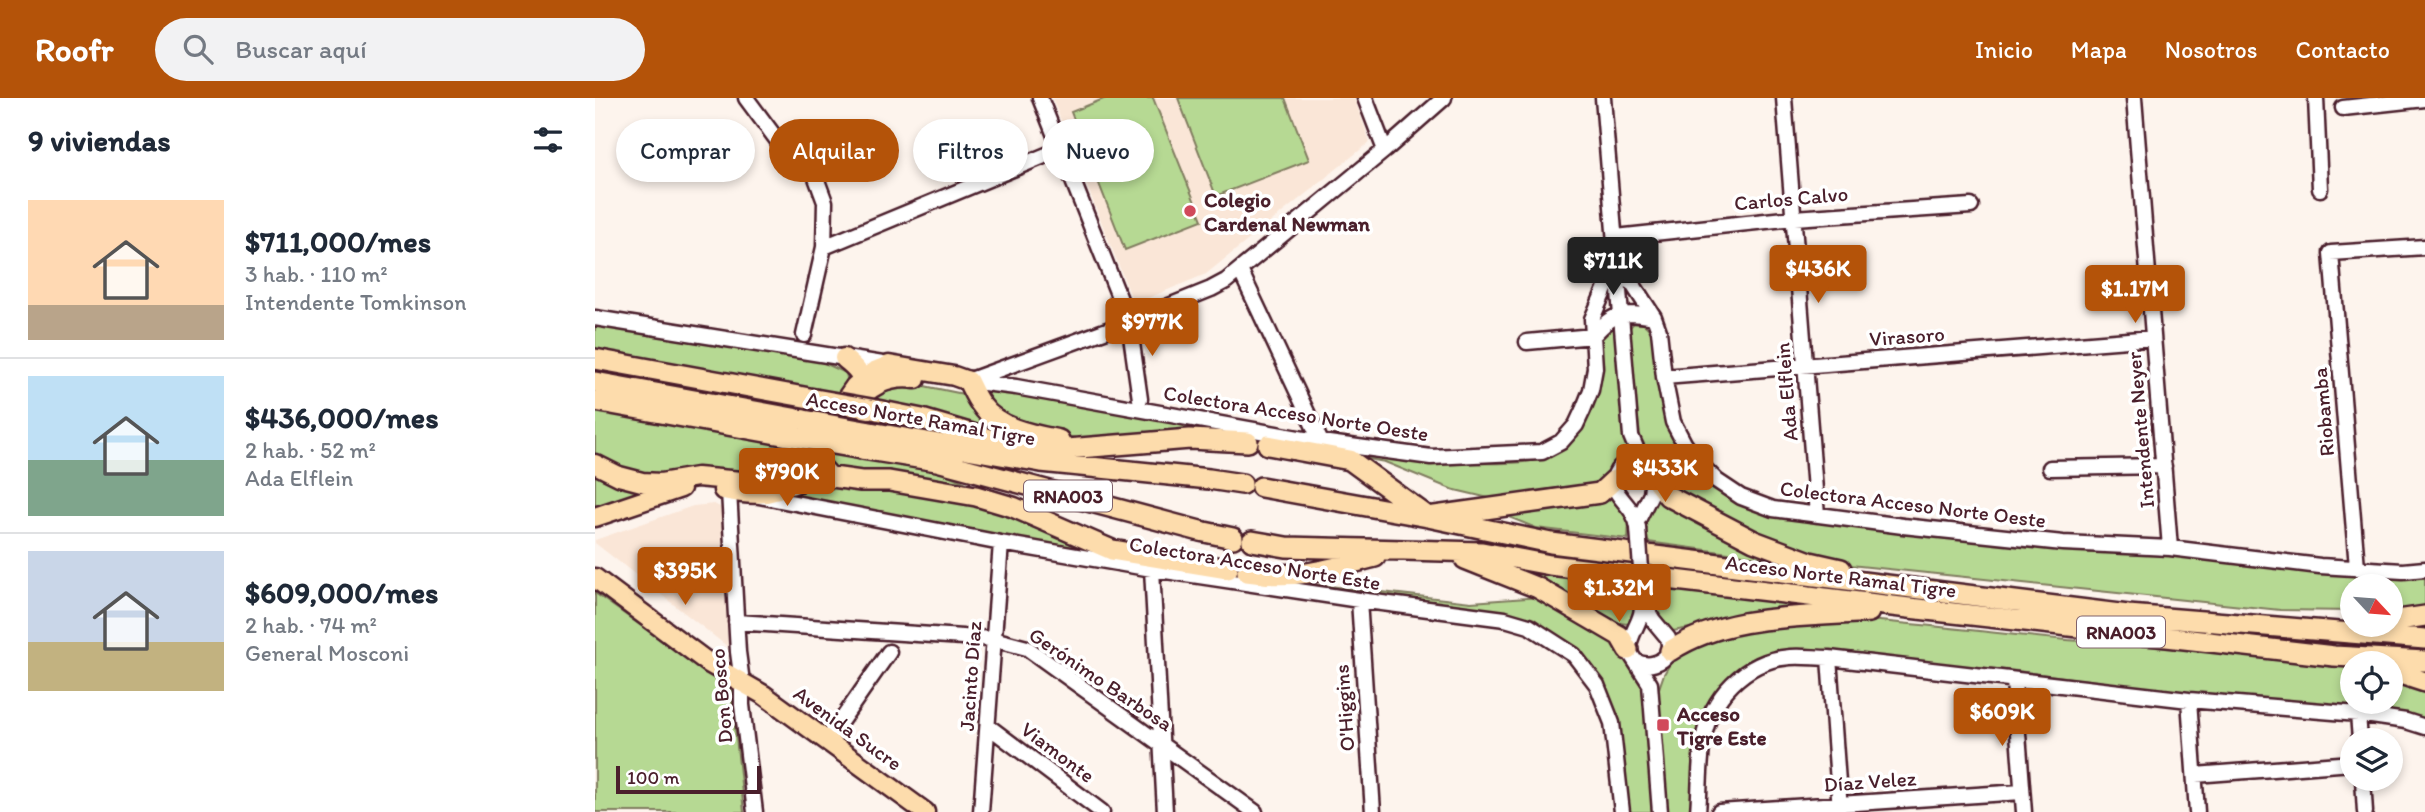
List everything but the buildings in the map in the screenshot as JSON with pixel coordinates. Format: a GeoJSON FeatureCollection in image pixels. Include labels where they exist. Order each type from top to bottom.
{"type":"FeatureCollection","features":[{"type":"Feature","properties":{"kind":"highway"},"geometry":{"type":"LineString","coordinates":[[595,359],[922,419],[993,440],[1036,448],[1055,450],[1190,439],[1258,444],[1350,460],[1428,517],[1600,493],[1619,473]]}},
{"type":"Feature","properties":{"kind":"highway"},"geometry":{"type":"LineString","coordinates":[[968,381],[982,408],[999,422],[1046,438],[1105,447]]}},
{"type":"Feature","properties":{"kind":"highway","name":"Acceso Norte Ramal Tigre"},"geometry":{"type":"LineString","coordinates":[[595,382],[809,440]]}},
{"type":"Feature","properties":{"kind":"highway","name":"Acceso Norte Ramal Tigre"},"geometry":{"type":"LineString","coordinates":[[595,401],[809,440],[864,440],[1209,479],[1428,517],[1551,543],[2128,615],[2425,639]]}},
{"type":"Feature","properties":{"kind":"highway"},"geometry":{"type":"LineString","coordinates":[[809,440],[819,465],[829,476]]}},
{"type":"Feature","properties":{"kind":"highway","name":"Acceso Norte Ramal Tigre"},"geometry":{"type":"LineString","coordinates":[[864,440],[1200,531],[1286,547],[1482,552],[1550,565],[1909,608],[2334,656],[2425,661]]}},
{"type":"Feature","properties":{"kind":"highway"},"geometry":{"type":"LineString","coordinates":[[1648,471],[1668,496],[1754,541],[1810,562],[1948,593]]}},
{"type":"Feature","properties":{"kind":"highway"},"geometry":{"type":"LineString","coordinates":[[792,484],[807,478],[829,476],[861,481],[890,481],[976,496],[1013,507],[1112,550],[1275,576],[1308,574],[1397,551]]}},
{"type":"Feature","properties":{"kind":"highway"},"geometry":{"type":"LineString","coordinates":[[1430,550],[1485,566],[1538,588],[1621,636],[1631,656]]}},
{"type":"Feature","properties":{"kind":"highway"},"geometry":{"type":"LineString","coordinates":[[1666,655],[1695,636],[1752,621],[1909,608]]}},
{"type":"Feature","properties":{"kind":"highway"},"geometry":{"type":"LineString","coordinates":[[2403,619],[2425,616]]}},
{"type":"Feature","properties":{"kind":"highway"},"geometry":{"type":"LineString","coordinates":[[2295,629],[2340,626]]}},
{"type":"Feature","properties":{"kind":"highway"},"geometry":{"type":"LineString","coordinates":[[2334,656],[2340,658]]}},
{"type":"Feature","properties":{"kind":"highway"},"geometry":{"type":"LineString","coordinates":[[2403,675],[2425,682]]}},
{"type":"Feature","properties":{"kind":"main road"},"geometry":{"type":"LineString","coordinates":[[844,358],[857,370],[861,387]]}},
{"type":"Feature","properties":{"kind":"main road"},"geometry":{"type":"LineString","coordinates":[[595,464],[619,476],[642,482],[661,483],[697,477],[767,481],[794,469],[809,440],[861,387],[889,365],[954,376],[968,381]]}},
{"type":"Feature","properties":{"kind":"main road"},"geometry":{"type":"LineString","coordinates":[[861,387],[901,377],[953,385],[968,381]]}},
{"type":"Feature","properties":{"kind":"main road"},"geometry":{"type":"LineString","coordinates":[[595,517],[677,489],[703,487],[756,496],[782,489],[792,484],[809,440]]}},
{"type":"Feature","properties":{"kind":"main road","name":"Avenida Sucre"},"geometry":{"type":"LineString","coordinates":[[595,564],[719,656],[742,682]]}},
{"type":"Feature","properties":{"kind":"main road","name":"Avenida Sucre"},"geometry":{"type":"LineString","coordinates":[[595,578],[710,664],[742,682],[925,812]]}},
{"type":"Feature","properties":{"kind":"street"},"geometry":{"type":"LineString","coordinates":[[746,98],[783,148],[815,175],[825,202],[824,247],[804,335]]}},
{"type":"Feature","properties":{"kind":"street"},"geometry":{"type":"LineString","coordinates":[[1040,98],[1049,119]]}},
{"type":"Feature","properties":{"kind":"street"},"geometry":{"type":"LineString","coordinates":[[1365,98],[1385,150]]}},
{"type":"Feature","properties":{"kind":"street"},"geometry":{"type":"LineString","coordinates":[[968,381],[1212,289],[1240,270],[1444,98]]}},
{"type":"Feature","properties":{"kind":"street"},"geometry":{"type":"LineString","coordinates":[[1603,98],[1631,436],[1648,471],[1651,494],[1637,525]]}},
{"type":"Feature","properties":{"kind":"street","name":"Ada Elflein"},"geometry":{"type":"LineString","coordinates":[[1784,98],[1817,515]]}},
{"type":"Feature","properties":{"kind":"street","name":"Intendente Neyer"},"geometry":{"type":"LineString","coordinates":[[2134,98],[2170,548]]}},
{"type":"Feature","properties":{"kind":"street"},"geometry":{"type":"LineString","coordinates":[[2316,98],[2320,189]]}},
{"type":"Feature","properties":{"kind":"street"},"geometry":{"type":"LineString","coordinates":[[2343,107],[2425,99]]}},
{"type":"Feature","properties":{"kind":"street"},"geometry":{"type":"LineString","coordinates":[[824,247],[1042,157]]}},
{"type":"Feature","properties":{"kind":"street"},"geometry":{"type":"LineString","coordinates":[[1074,182],[1129,322],[1140,400]]}},
{"type":"Feature","properties":{"kind":"street","name":"Carlos Calvo"},"geometry":{"type":"LineString","coordinates":[[1616,237],[1794,218],[1971,206]]}},
{"type":"Feature","properties":{"kind":"street","name":"Riobamba"},"geometry":{"type":"LineString","coordinates":[[2357,567],[2331,253],[2425,247]]}},
{"type":"Feature","properties":{"kind":"street"},"geometry":{"type":"LineString","coordinates":[[1240,270],[1321,442]]}},
{"type":"Feature","properties":{"kind":"street","name":"Colectora Acceso Norte Oeste"},"geometry":{"type":"LineString","coordinates":[[968,381],[1016,387],[1321,442],[1431,457],[1524,454],[1551,449],[1576,425],[1591,390],[1595,368],[1592,319],[1609,280],[1618,271],[1628,277],[1654,317],[1659,331],[1673,422],[1683,443],[1717,481],[1741,497],[1773,509],[2063,543],[2170,548],[2320,566],[2403,571],[2425,569]]}},
{"type":"Feature","properties":{"kind":"street"},"geometry":{"type":"LineString","coordinates":[[1527,342],[1593,336],[1605,322],[1621,313],[1654,317]]}},
{"type":"Feature","properties":{"kind":"street"},"geometry":{"type":"LineString","coordinates":[[595,318],[889,365]]}},
{"type":"Feature","properties":{"kind":"street","name":"Virasoro"},"geometry":{"type":"LineString","coordinates":[[1664,377],[2153,338]]}},
{"type":"Feature","properties":{"kind":"street"},"geometry":{"type":"LineString","coordinates":[[1010,366],[1009,377],[1016,387]]}},
{"type":"Feature","properties":{"kind":"street"},"geometry":{"type":"LineString","coordinates":[[1631,436],[1615,488],[1632,509],[1637,525],[1643,599],[1641,620],[1629,643],[1631,656],[1650,684],[1660,812]]}},
{"type":"Feature","properties":{"kind":"street"},"geometry":{"type":"LineString","coordinates":[[1619,473],[1632,462],[1648,471]]}},
{"type":"Feature","properties":{"kind":"street"},"geometry":{"type":"LineString","coordinates":[[2050,468],[2164,466]]}},
{"type":"Feature","properties":{"kind":"street","name":"Don Bosco"},"geometry":{"type":"LineString","coordinates":[[729,491],[742,682],[741,705],[755,812]]}},
{"type":"Feature","properties":{"kind":"street","name":"Colectora Acceso Norte Este"},"geometry":{"type":"LineString","coordinates":[[756,496],[1152,569],[1505,619],[1529,626],[1574,655],[1597,685],[1612,723],[1622,812]]}},
{"type":"Feature","properties":{"kind":"street","name":"Jacinto Díaz"},"geometry":{"type":"LineString","coordinates":[[981,812],[1001,543]]}},
{"type":"Feature","properties":{"kind":"street"},"geometry":{"type":"LineString","coordinates":[[1152,569],[1164,812]]}},
{"type":"Feature","properties":{"kind":"street"},"geometry":{"type":"LineString","coordinates":[[1643,599],[1653,620],[1668,638],[1666,655],[1650,684]]}},
{"type":"Feature","properties":{"kind":"street","name":"O'Higgins"},"geometry":{"type":"LineString","coordinates":[[1359,600],[1373,812]]}},
{"type":"Feature","properties":{"kind":"street","name":"Gerónimo Barbosa"},"geometry":{"type":"LineString","coordinates":[[736,621],[993,639],[1027,648],[1255,812]]}},
{"type":"Feature","properties":{"kind":"street"},"geometry":{"type":"LineString","coordinates":[[827,741],[889,652]]}},
{"type":"Feature","properties":{"kind":"street"},"geometry":{"type":"LineString","coordinates":[[1631,656],[1649,665],[1666,655]]}},
{"type":"Feature","properties":{"kind":"street"},"geometry":{"type":"LineString","coordinates":[[1698,812],[1703,742],[1717,701],[1745,674],[1766,663],[1789,657],[1829,658],[2189,701],[2340,713]]}},
{"type":"Feature","properties":{"kind":"street"},"geometry":{"type":"LineString","coordinates":[[1829,658],[1840,808]]}},
{"type":"Feature","properties":{"kind":"street"},"geometry":{"type":"LineString","coordinates":[[2014,681],[2024,812]]}},
{"type":"Feature","properties":{"kind":"street"},"geometry":{"type":"LineString","coordinates":[[2189,701],[2197,812]]}},
{"type":"Feature","properties":{"kind":"street"},"geometry":{"type":"LineString","coordinates":[[2359,728],[2358,714],[2406,721],[2425,727]]}},
{"type":"Feature","properties":{"kind":"street","name":"Viamonte"},"geometry":{"type":"LineString","coordinates":[[988,726],[1102,812]]}},
{"type":"Feature","properties":{"kind":"street"},"geometry":{"type":"LineString","coordinates":[[2195,775],[2340,765]]}},
{"type":"Feature","properties":{"kind":"street"},"geometry":{"type":"LineString","coordinates":[[2364,791],[2365,812]]}},
{"type":"Feature","properties":{"kind":"street","name":"Díaz Velez"},"geometry":{"type":"LineString","coordinates":[[1719,812],[1840,808],[2022,792]]}},
{"type":"Feature","properties":{"kind":"shaded area","name":"Colegio Cardenal Newman"},"geometry":{"type":"Polygon","coordinates":[[[1052,98],[1354,98],[1370,142],[1206,274],[1134,304],[1085,182],[1154,182],[1154,119],[1060,119],[1052,98]]]}},
{"type":"Feature","properties":{"kind":"shaded area"},"geometry":{"type":"Polygon","coordinates":[[[714,504],[724,509],[728,647],[595,543],[595,540],[693,506],[714,504]]]}},
{"type":"Feature","properties":{"kind":"green space"},"geometry":{"type":"Polygon","coordinates":[[[1106,98],[1153,98],[1202,220],[1125,250],[1098,182],[1154,182],[1154,119],[1074,119],[1071,112],[1106,98]]]}},
{"type":"Feature","properties":{"kind":"green space"},"geometry":{"type":"Polygon","coordinates":[[[1178,98],[1285,98],[1309,160],[1216,196],[1178,98]]]}},
{"type":"Feature","properties":{"kind":"green space"},"geometry":{"type":"Polygon","coordinates":[[[1615,320],[1628,439],[1624,454],[1603,485],[1493,499],[1451,489],[1385,462],[1230,434],[1097,441],[1058,435],[1010,423],[982,393],[986,387],[1441,462],[1533,461],[1556,454],[1571,441],[1582,426],[1596,330],[1615,320]]]}},
{"type":"Feature","properties":{"kind":"green space"},"geometry":{"type":"Polygon","coordinates":[[[1634,323],[1644,324],[1652,332],[1666,420],[1713,485],[1796,518],[2032,547],[2340,572],[2425,573],[2425,610],[2403,611],[2403,574],[2340,574],[2340,611],[2280,610],[1850,565],[1807,556],[1676,493],[1656,468],[1640,436],[1628,329],[1634,323]]]}},
{"type":"Feature","properties":{"kind":"green space"},"geometry":{"type":"Polygon","coordinates":[[[595,324],[820,361],[846,373],[849,388],[845,395],[595,355],[595,324]]]}},
{"type":"Feature","properties":{"kind":"green space"},"geometry":{"type":"Polygon","coordinates":[[[595,363],[838,405],[830,418],[595,377],[595,363]]]}},
{"type":"Feature","properties":{"kind":"green space"},"geometry":{"type":"Polygon","coordinates":[[[900,381],[968,395],[997,429],[1005,448],[849,421],[868,397],[900,381]]]}},
{"type":"Feature","properties":{"kind":"green space"},"geometry":{"type":"Polygon","coordinates":[[[595,405],[811,445],[778,476],[645,478],[595,456],[595,405]]]}},
{"type":"Feature","properties":{"kind":"green space"},"geometry":{"type":"Polygon","coordinates":[[[828,448],[929,467],[983,490],[835,476],[821,459],[828,448]]]}},
{"type":"Feature","properties":{"kind":"green space"},"geometry":{"type":"Polygon","coordinates":[[[595,468],[655,488],[595,510],[595,468]]]}},
{"type":"Feature","properties":{"kind":"green space"},"geometry":{"type":"Polygon","coordinates":[[[806,484],[880,487],[975,502],[1198,568],[1266,579],[1471,602],[1541,597],[1615,639],[1642,675],[1655,812],[1626,812],[1612,713],[1582,662],[1528,623],[1060,550],[799,497],[799,489],[806,484]]]}},
{"type":"Feature","properties":{"kind":"green space"},"geometry":{"type":"Polygon","coordinates":[[[1612,494],[1629,521],[1628,539],[1536,528],[1504,515],[1612,494]]]}},
{"type":"Feature","properties":{"kind":"green space"},"geometry":{"type":"Polygon","coordinates":[[[1655,495],[1667,506],[1803,563],[1648,542],[1643,516],[1655,495]]]}},
{"type":"Feature","properties":{"kind":"green space"},"geometry":{"type":"Polygon","coordinates":[[[1497,563],[1819,605],[1673,631],[1656,615],[1650,593],[1635,591],[1635,617],[1629,624],[1619,623],[1555,589],[1497,563]]]}},
{"type":"Feature","properties":{"kind":"green space"},"geometry":{"type":"Polygon","coordinates":[[[595,593],[731,690],[744,812],[595,812],[595,593]]]}},
{"type":"Feature","properties":{"kind":"green space"},"geometry":{"type":"Polygon","coordinates":[[[1867,620],[2320,663],[2340,667],[2340,712],[2017,671],[1789,651],[1714,700],[1696,812],[1664,812],[1656,697],[1664,674],[1683,648],[1742,629],[1867,620]]]}},
{"type":"Feature","properties":{"kind":"green space"},"geometry":{"type":"Polygon","coordinates":[[[2403,681],[2425,688],[2425,723],[2354,714],[2403,714],[2403,681]]]}},
{"type":"Feature","properties":{"kind":"place","name":"Colegio Cardenal Newman"},"geometry":{"type":"Point","coordinates":[1190,211]}},
{"type":"Feature","properties":{"kind":"place","name":"Acceso Tigre Este"},"geometry":{"type":"Point","coordinates":[1663,725]}}]}
